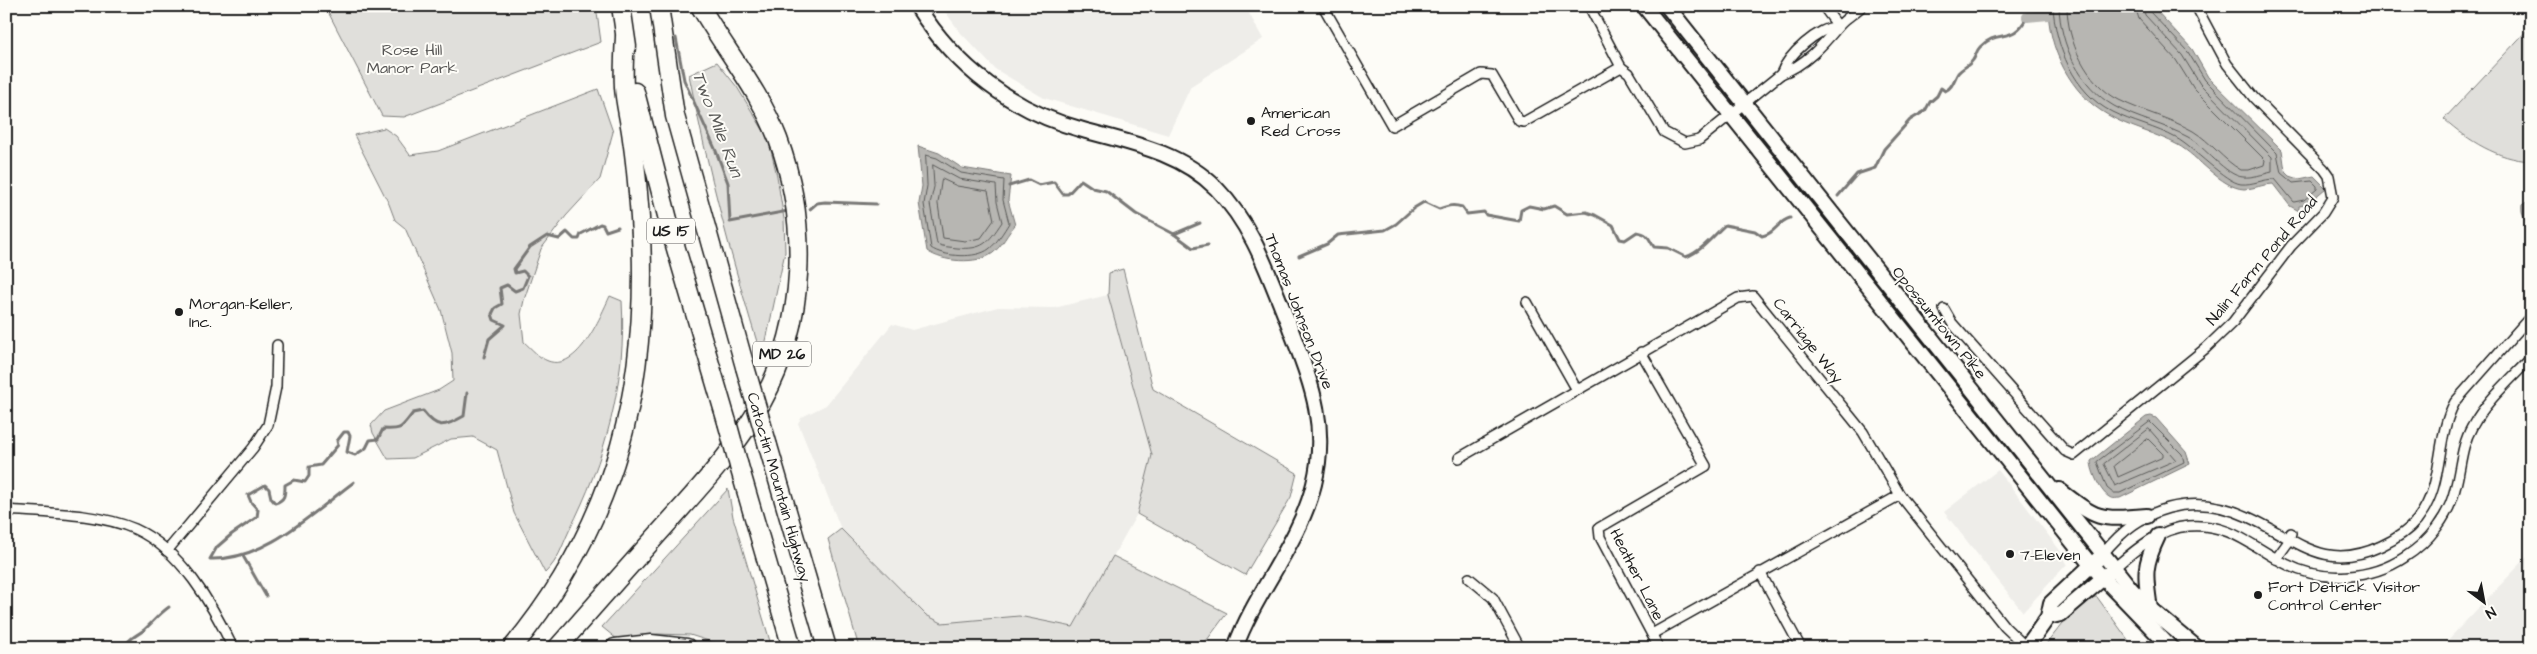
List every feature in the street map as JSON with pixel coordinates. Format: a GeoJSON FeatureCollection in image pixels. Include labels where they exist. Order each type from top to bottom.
{"type":"FeatureCollection","features":[{"type":"Feature","properties":{"kind":"highway","name":"US 15"},"geometry":{"type":"LineString","coordinates":[[621,6],[625,37]]}},
{"type":"Feature","properties":{"kind":"highway","name":"Catoctin Mountain Highway"},"geometry":{"type":"LineString","coordinates":[[659,6],[675,116],[745,367],[827,648]]}},
{"type":"Feature","properties":{"kind":"highway","name":"MD 26"},"geometry":{"type":"LineString","coordinates":[[557,648],[700,487],[750,424],[772,382],[793,314],[797,291],[799,245],[794,197],[786,163],[759,99],[700,6]]}},
{"type":"Feature","properties":{"kind":"highway","name":"Catoctin Mountain Highway"},"geometry":{"type":"LineString","coordinates":[[625,37],[657,182],[792,648]]}},
{"type":"Feature","properties":{"kind":"highway"},"geometry":{"type":"LineString","coordinates":[[512,648],[549,601],[592,527],[614,469],[630,409],[638,352],[642,257],[635,168],[624,87],[625,37]]}},
{"type":"Feature","properties":{"kind":"highway"},"geometry":{"type":"LineString","coordinates":[[615,648],[651,644],[687,648]]}},
{"type":"Feature","properties":{"kind":"main road","name":"Thomas Johnson Drive"},"geometry":{"type":"LineString","coordinates":[[917,6],[956,56],[983,80],[1018,103],[1060,123],[1155,150],[1195,170],[1226,199],[1244,222],[1256,243],[1313,387],[1318,414],[1320,442],[1316,472],[1309,500],[1249,614],[1235,648]]}},
{"type":"Feature","properties":{"kind":"main road","name":"Opossumtown Pike"},"geometry":{"type":"LineString","coordinates":[[1644,6],[2091,565],[2171,648]]}},
{"type":"Feature","properties":{"kind":"main road","name":"Opossumtown Pike"},"geometry":{"type":"LineString","coordinates":[[1667,6],[2114,568],[2150,609],[2197,648]]}},
{"type":"Feature","properties":{"kind":"main road"},"geometry":{"type":"LineString","coordinates":[[2040,475],[2094,516],[2115,519],[2147,516]]}},
{"type":"Feature","properties":{"kind":"main road"},"geometry":{"type":"LineString","coordinates":[[2150,609],[2145,569],[2158,536]]}},
{"type":"Feature","properties":{"kind":"main road"},"geometry":{"type":"LineString","coordinates":[[2026,647],[2048,618],[2051,603],[2103,554]]}},
{"type":"Feature","properties":{"kind":"main road"},"geometry":{"type":"LineString","coordinates":[[2048,618],[2062,614],[2114,568]]}},
{"type":"Feature","properties":{"kind":"street"},"geometry":{"type":"LineString","coordinates":[[1323,6],[1392,126],[1481,74],[1492,75],[1519,121],[1524,122],[1621,67]]}},
{"type":"Feature","properties":{"kind":"street"},"geometry":{"type":"LineString","coordinates":[[1589,6],[1621,67],[1629,74],[1657,123],[1664,132],[1685,143],[1699,140],[1781,74],[1793,69],[1814,54],[1838,26],[1862,6]]}},
{"type":"Feature","properties":{"kind":"street"},"geometry":{"type":"LineString","coordinates":[[1823,6],[1838,26]]}},
{"type":"Feature","properties":{"kind":"street","name":"Nalin Farm Pond Road"},"geometry":{"type":"LineString","coordinates":[[1944,309],[1952,323],[2065,451],[2074,455],[2221,333],[2247,305],[2291,246],[2323,213],[2333,197],[2329,176],[2324,169],[2254,98],[2227,64],[2196,6]]}},
{"type":"Feature","properties":{"kind":"street"},"geometry":{"type":"LineString","coordinates":[[1781,74],[1785,61],[1806,43],[1828,27],[1838,26]]}},
{"type":"Feature","properties":{"kind":"street","name":"Carriage Way"},"geometry":{"type":"LineString","coordinates":[[1459,458],[1641,352],[1742,296],[1753,296],[1863,432],[1900,495],[2005,627],[2026,647]]}},
{"type":"Feature","properties":{"kind":"street"},"geometry":{"type":"LineString","coordinates":[[1527,302],[1577,390]]}},
{"type":"Feature","properties":{"kind":"street"},"geometry":{"type":"LineString","coordinates":[[2103,554],[2114,540],[2147,516],[2170,507],[2188,504],[2218,507],[2248,517],[2290,537],[2312,552],[2324,555],[2354,555],[2388,543],[2416,521],[2433,492],[2439,473],[2447,416],[2455,402],[2531,316]]}},
{"type":"Feature","properties":{"kind":"street"},"geometry":{"type":"LineString","coordinates":[[167,551],[253,448],[268,424],[276,387],[277,346]]}},
{"type":"Feature","properties":{"kind":"street","name":"Heather Lane"},"geometry":{"type":"LineString","coordinates":[[1641,352],[1706,466],[1599,528],[1600,537],[1652,634],[1900,495]]}},
{"type":"Feature","properties":{"kind":"street"},"geometry":{"type":"LineString","coordinates":[[2114,568],[2134,550],[2158,536],[2188,526],[2234,532],[2276,559],[2304,571],[2348,577],[2366,574],[2404,558],[2422,545],[2431,535],[2451,503],[2463,446],[2471,428],[2488,405],[2531,358]]}},
{"type":"Feature","properties":{"kind":"street"},"geometry":{"type":"LineString","coordinates":[[6,510],[77,517],[135,529],[161,545],[167,551],[198,589],[234,648]]}},
{"type":"Feature","properties":{"kind":"street"},"geometry":{"type":"LineString","coordinates":[[2276,559],[2290,537]]}},
{"type":"Feature","properties":{"kind":"street"},"geometry":{"type":"LineString","coordinates":[[1760,572],[1801,648]]}},
{"type":"Feature","properties":{"kind":"street"},"geometry":{"type":"LineString","coordinates":[[1469,578],[1493,598],[1520,648]]}},
{"type":"Feature","properties":{"kind":"street"},"geometry":{"type":"LineString","coordinates":[[1652,634],[1659,648]]}},
{"type":"Feature","properties":{"kind":"shaded area"},"geometry":{"type":"Polygon","coordinates":[[[941,6],[1245,6],[1263,39],[1191,86],[1168,135],[1044,98],[995,69],[960,32],[941,6]]]}},
{"type":"Feature","properties":{"kind":"shaded area"},"geometry":{"type":"Polygon","coordinates":[[[1108,295],[1152,455],[1137,514],[1073,627],[1019,616],[942,623],[929,618],[841,529],[798,423],[802,417],[826,405],[892,324],[912,330],[998,307],[1054,308],[1108,295]]]}},
{"type":"Feature","properties":{"kind":"shaded area"},"geometry":{"type":"Polygon","coordinates":[[[1998,470],[2062,553],[2067,564],[2023,612],[1944,512],[1998,470]]]}},
{"type":"Feature","properties":{"kind":"shaded area"},"geometry":{"type":"Polygon","coordinates":[[[2531,553],[2531,648],[2440,648],[2531,553]]]}},
{"type":"Feature","properties":{"kind":"green space","name":"Rose Hill Manor Park"},"geometry":{"type":"Polygon","coordinates":[[[325,6],[596,6],[601,42],[404,117],[382,116],[325,6]]]}},
{"type":"Feature","properties":{"kind":"green space"},"geometry":{"type":"Polygon","coordinates":[[[2531,26],[2531,161],[2507,157],[2484,148],[2463,135],[2444,119],[2531,26]]]}},
{"type":"Feature","properties":{"kind":"green space"},"geometry":{"type":"Polygon","coordinates":[[[717,62],[737,87],[768,138],[784,219],[785,252],[766,341],[761,355],[721,216],[689,75],[717,62]]]}},
{"type":"Feature","properties":{"kind":"green space"},"geometry":{"type":"Polygon","coordinates":[[[598,89],[613,132],[600,179],[566,216],[541,249],[521,314],[524,342],[545,360],[559,362],[569,358],[578,351],[586,341],[610,296],[622,301],[621,361],[611,419],[593,476],[559,553],[554,563],[545,573],[514,513],[497,450],[473,437],[451,439],[413,458],[388,459],[373,433],[371,425],[384,411],[439,390],[453,381],[452,353],[441,310],[405,228],[395,220],[389,204],[354,135],[384,128],[396,136],[410,155],[438,151],[598,89]]]}},
{"type":"Feature","properties":{"kind":"green space"},"geometry":{"type":"Polygon","coordinates":[[[1123,269],[1153,389],[1297,473],[1291,497],[1245,575],[1137,514],[1152,455],[1108,295],[1109,273],[1123,269]]]}},
{"type":"Feature","properties":{"kind":"green space"},"geometry":{"type":"Polygon","coordinates":[[[728,489],[733,517],[772,648],[731,648],[690,635],[657,634],[618,640],[602,627],[728,489]]]}},
{"type":"Feature","properties":{"kind":"green space"},"geometry":{"type":"Polygon","coordinates":[[[841,529],[926,615],[942,623],[1019,616],[1073,627],[1113,556],[1227,613],[1207,640],[1185,648],[859,648],[828,539],[841,529]]]}},
{"type":"Feature","properties":{"kind":"green space"},"geometry":{"type":"Polygon","coordinates":[[[2097,597],[2134,648],[2043,648],[2083,598],[2097,597]]]}},
{"type":"Feature","properties":{"kind":"water"},"geometry":{"type":"Polygon","coordinates":[[[2048,6],[2152,6],[2192,49],[2208,77],[2282,150],[2285,171],[2290,176],[2299,179],[2314,176],[2326,188],[2306,205],[2299,206],[2299,211],[2290,206],[2273,184],[2248,189],[2235,187],[2218,178],[2178,145],[2108,115],[2083,95],[2072,82],[2064,68],[2052,38],[2048,6]]]}},
{"type":"Feature","properties":{"kind":"water"},"geometry":{"type":"Polygon","coordinates":[[[918,146],[939,153],[962,168],[1011,176],[1008,200],[1015,225],[993,253],[978,259],[960,261],[941,258],[927,251],[919,203],[922,186],[918,146]]]}},
{"type":"Feature","properties":{"kind":"water"},"geometry":{"type":"Polygon","coordinates":[[[2531,199],[2531,227],[2525,220],[2522,205],[2531,199]]]}},
{"type":"Feature","properties":{"kind":"water"},"geometry":{"type":"Polygon","coordinates":[[[2146,417],[2156,418],[2186,452],[2190,464],[2120,498],[2107,496],[2097,482],[2091,461],[2146,417]]]}},
{"type":"Feature","properties":{"kind":"waterway"},"geometry":{"type":"LineString","coordinates":[[2027,17],[2048,15]]}},
{"type":"Feature","properties":{"kind":"waterway"},"geometry":{"type":"LineString","coordinates":[[1838,196],[1857,174],[1875,168],[1884,149],[1910,120],[1925,111],[1941,88],[1945,91],[1950,88],[1958,73],[1971,62],[1980,47],[1993,38],[2016,31],[2022,26],[2027,17]]}},
{"type":"Feature","properties":{"kind":"waterway","name":"Two Mile Run"},"geometry":{"type":"LineString","coordinates":[[676,38],[684,80],[716,151],[728,183],[730,222],[788,211]]}},
{"type":"Feature","properties":{"kind":"waterway"},"geometry":{"type":"LineString","coordinates":[[1009,186],[1029,180],[1039,185],[1054,182],[1063,194],[1068,194],[1081,180],[1093,188],[1106,191],[1136,214],[1174,234],[1193,248],[1208,245]]}},
{"type":"Feature","properties":{"kind":"waterway","name":"Two Mile Run"},"geometry":{"type":"LineString","coordinates":[[810,209],[817,203],[825,202],[876,204]]}},
{"type":"Feature","properties":{"kind":"waterway"},"geometry":{"type":"LineString","coordinates":[[1299,256],[1327,244],[1338,235],[1385,230],[1396,224],[1424,202],[1439,209],[1448,206],[1462,207],[1467,214],[1484,212],[1486,215],[1519,221],[1521,210],[1529,206],[1544,209],[1554,206],[1567,214],[1586,212],[1613,225],[1620,239],[1625,240],[1637,232],[1641,233],[1648,237],[1654,247],[1668,248],[1686,257],[1702,247],[1725,225],[1755,231],[1762,236],[1770,233],[1782,222],[1790,218]]}},
{"type":"Feature","properties":{"kind":"waterway"},"geometry":{"type":"LineString","coordinates":[[1174,234],[1200,223]]}},
{"type":"Feature","properties":{"kind":"waterway","name":"Two Mile Run"},"geometry":{"type":"LineString","coordinates":[[484,357],[489,339],[505,325],[494,320],[492,314],[495,308],[502,304],[500,288],[507,285],[515,291],[523,288],[528,276],[523,271],[515,273],[514,269],[530,247],[547,236],[559,239],[567,232],[574,239],[579,239],[581,234],[600,224],[603,225],[606,231],[618,227]]}},
{"type":"Feature","properties":{"kind":"waterway","name":"Two Mile Run"},"geometry":{"type":"LineString","coordinates":[[354,482],[304,521],[269,544],[230,558],[210,559],[217,547],[257,517],[258,510],[248,495],[265,485],[269,489],[271,498],[275,503],[283,499],[285,485],[294,480],[305,482],[309,476],[309,467],[321,465],[338,445],[337,441],[344,432],[348,432],[350,436],[347,452],[355,455],[366,448],[370,440],[378,439],[383,429],[401,427],[413,413],[423,411],[432,421],[441,425],[451,423],[464,416],[467,393]]}},
{"type":"Feature","properties":{"kind":"waterway"},"geometry":{"type":"LineString","coordinates":[[243,556],[266,596]]}},
{"type":"Feature","properties":{"kind":"waterway","name":"Two Mile Run"},"geometry":{"type":"LineString","coordinates":[[123,648],[130,639],[144,630],[169,607]]}},
{"type":"Feature","properties":{"kind":"place","name":"American Red Cross"},"geometry":{"type":"Point","coordinates":[1251,121]}},
{"type":"Feature","properties":{"kind":"place","name":"Morgan-Keller, Inc."},"geometry":{"type":"Point","coordinates":[179,312]}},
{"type":"Feature","properties":{"kind":"place","name":"7-Eleven"},"geometry":{"type":"Point","coordinates":[2010,554]}},
{"type":"Feature","properties":{"kind":"place","name":"Fort Detrick Visitor Control Center"},"geometry":{"type":"Point","coordinates":[2258,595]}}]}
